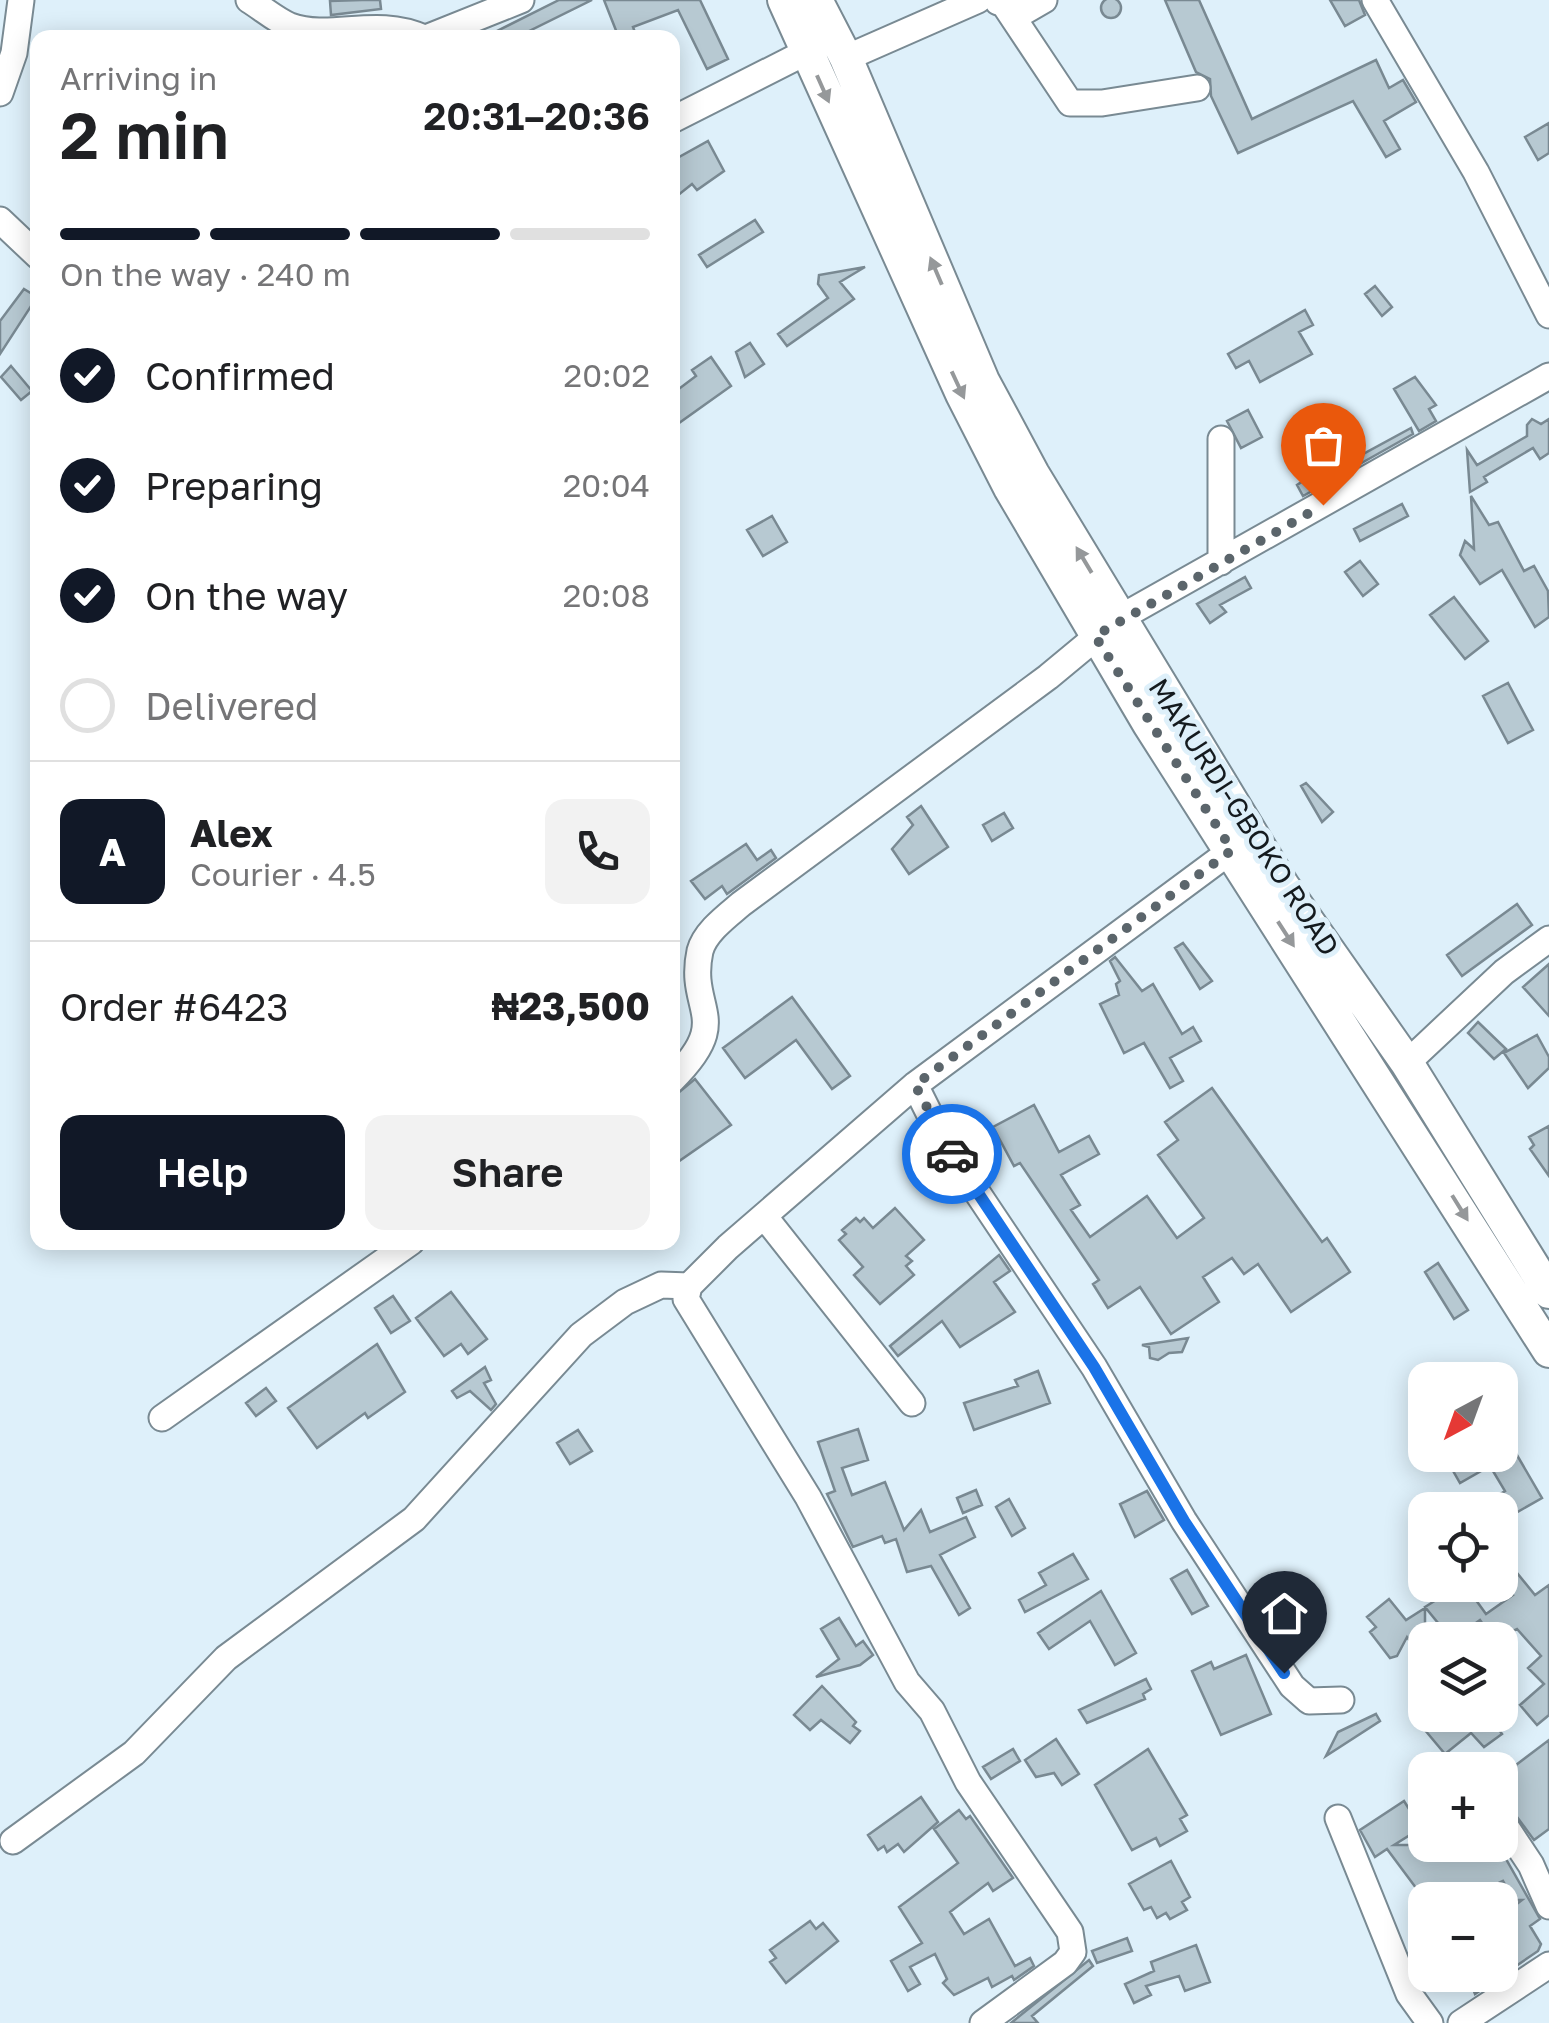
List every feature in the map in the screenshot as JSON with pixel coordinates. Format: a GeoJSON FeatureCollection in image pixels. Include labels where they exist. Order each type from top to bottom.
{"type":"FeatureCollection","features":[{"type":"Feature","properties":{"kind":"main road"},"geometry":{"type":"LineString","coordinates":[[784,0],[828,50]]}},
{"type":"Feature","properties":{"kind":"main road"},"geometry":{"type":"LineString","coordinates":[[816,0],[828,50],[962,394],[1107,627],[1232,850],[1549,1351]]}},
{"type":"Feature","properties":{"kind":"main road","name":"MAKURDI-GBOKO ROAD"},"geometry":{"type":"LineString","coordinates":[[1107,627],[1540,1257],[1549,1292]]}},
{"type":"Feature","properties":{"kind":"street"},"geometry":{"type":"LineString","coordinates":[[0,93],[14,53],[21,0]]}},
{"type":"Feature","properties":{"kind":"street"},"geometry":{"type":"LineString","coordinates":[[249,0],[288,25],[310,30],[398,26],[407,30]]}},
{"type":"Feature","properties":{"kind":"street"},"geometry":{"type":"LineString","coordinates":[[445,30],[520,0]]}},
{"type":"Feature","properties":{"kind":"street"},"geometry":{"type":"LineString","coordinates":[[680,116],[828,50],[978,0]]}},
{"type":"Feature","properties":{"kind":"street"},"geometry":{"type":"LineString","coordinates":[[998,2],[1025,11],[1044,0]]}},
{"type":"Feature","properties":{"kind":"street"},"geometry":{"type":"LineString","coordinates":[[1375,0],[1476,172],[1549,316]]}},
{"type":"Feature","properties":{"kind":"street"},"geometry":{"type":"LineString","coordinates":[[998,2],[1070,103],[1102,103],[1197,88]]}},
{"type":"Feature","properties":{"kind":"street"},"geometry":{"type":"LineString","coordinates":[[0,220],[30,248]]}},
{"type":"Feature","properties":{"kind":"street"},"geometry":{"type":"LineString","coordinates":[[680,1071],[704,1043],[707,1009],[700,949],[714,929],[832,835],[1048,678],[1107,627],[1549,376]]}},
{"type":"Feature","properties":{"kind":"street"},"geometry":{"type":"LineString","coordinates":[[1221,440],[1221,562]]}},
{"type":"Feature","properties":{"kind":"street"},"geometry":{"type":"LineString","coordinates":[[982,2023],[1065,1963],[1073,1952],[1070,1932],[968,1782],[932,1712],[907,1682],[808,1497],[686,1299],[689,1286],[915,1085],[1232,850]]}},
{"type":"Feature","properties":{"kind":"street"},"geometry":{"type":"LineString","coordinates":[[1407,1062],[1504,972],[1549,939]]}},
{"type":"Feature","properties":{"kind":"street"},"geometry":{"type":"LineString","coordinates":[[915,1085],[944,1142],[1094,1367],[1184,1521],[1292,1686],[1309,1702],[1340,1700]]}},
{"type":"Feature","properties":{"kind":"street"},"geometry":{"type":"LineString","coordinates":[[764,1216],[912,1403]]}},
{"type":"Feature","properties":{"kind":"street"},"geometry":{"type":"LineString","coordinates":[[162,1418],[399,1250]]}},
{"type":"Feature","properties":{"kind":"street"},"geometry":{"type":"LineString","coordinates":[[13,1841],[134,1753],[226,1658],[414,1519],[581,1335],[625,1302],[660,1285],[689,1286]]}},
{"type":"Feature","properties":{"kind":"street"},"geometry":{"type":"LineString","coordinates":[[1338,1818],[1409,1994],[1430,2023]]}},
{"type":"Feature","properties":{"kind":"street"},"geometry":{"type":"LineString","coordinates":[[1518,1845],[1549,1906]]}},
{"type":"Feature","properties":{"kind":"street"},"geometry":{"type":"LineString","coordinates":[[1461,2023],[1549,1965]]}},
{"type":"Feature","properties":{"kind":"building"},"geometry":{"type":"Polygon","coordinates":[[[1107,-1],[1120,4],[1115,17],[1102,12],[1107,-1]]]}},
{"type":"Feature","properties":{"kind":"building"},"geometry":{"type":"Polygon","coordinates":[[[380,0],[381,9],[331,15],[330,1],[380,0]]]}},
{"type":"Feature","properties":{"kind":"building"},"geometry":{"type":"Polygon","coordinates":[[[559,0],[592,0],[531,30],[499,30],[559,0]]]}},
{"type":"Feature","properties":{"kind":"building"},"geometry":{"type":"Polygon","coordinates":[[[604,0],[700,0],[728,59],[707,69],[678,10],[633,27],[634,30],[616,30],[604,0]]]}},
{"type":"Feature","properties":{"kind":"building"},"geometry":{"type":"Polygon","coordinates":[[[1165,0],[1199,0],[1252,119],[1376,60],[1389,88],[1403,80],[1416,102],[1384,121],[1400,149],[1386,157],[1353,101],[1238,153],[1211,96],[1210,79],[1196,72],[1165,0]]]}},
{"type":"Feature","properties":{"kind":"building"},"geometry":{"type":"Polygon","coordinates":[[[1330,0],[1359,0],[1365,15],[1345,26],[1330,0]]]}},
{"type":"Feature","properties":{"kind":"building"},"geometry":{"type":"Polygon","coordinates":[[[1549,123],[1549,153],[1538,160],[1525,137],[1549,123]]]}},
{"type":"Feature","properties":{"kind":"building"},"geometry":{"type":"Polygon","coordinates":[[[708,141],[724,171],[697,190],[692,184],[680,194],[680,157],[708,141]]]}},
{"type":"Feature","properties":{"kind":"building"},"geometry":{"type":"Polygon","coordinates":[[[755,220],[763,232],[707,267],[699,255],[755,220]]]}},
{"type":"Feature","properties":{"kind":"building"},"geometry":{"type":"Polygon","coordinates":[[[865,267],[840,282],[854,299],[787,346],[778,334],[828,298],[818,284],[819,275],[865,267]]]}},
{"type":"Feature","properties":{"kind":"building"},"geometry":{"type":"Polygon","coordinates":[[[1375,286],[1392,307],[1382,316],[1365,294],[1375,286]]]}},
{"type":"Feature","properties":{"kind":"building"},"geometry":{"type":"Polygon","coordinates":[[[24,289],[30,293],[30,308],[0,354],[0,321],[24,289]]]}},
{"type":"Feature","properties":{"kind":"building"},"geometry":{"type":"Polygon","coordinates":[[[1305,310],[1313,325],[1299,332],[1312,354],[1260,382],[1249,361],[1236,368],[1228,354],[1305,310]]]}},
{"type":"Feature","properties":{"kind":"building"},"geometry":{"type":"Polygon","coordinates":[[[750,343],[764,364],[745,377],[736,352],[750,343]]]}},
{"type":"Feature","properties":{"kind":"building"},"geometry":{"type":"Polygon","coordinates":[[[711,357],[731,386],[680,422],[680,388],[696,376],[692,370],[711,357]]]}},
{"type":"Feature","properties":{"kind":"building"},"geometry":{"type":"Polygon","coordinates":[[[11,366],[30,393],[21,400],[1,377],[11,366]]]}},
{"type":"Feature","properties":{"kind":"building"},"geometry":{"type":"Polygon","coordinates":[[[1415,377],[1436,405],[1429,409],[1436,421],[1419,431],[1394,389],[1415,377]]]}},
{"type":"Feature","properties":{"kind":"building"},"geometry":{"type":"Polygon","coordinates":[[[1248,410],[1262,437],[1241,448],[1227,421],[1248,410]]]}},
{"type":"Feature","properties":{"kind":"building"},"geometry":{"type":"Polygon","coordinates":[[[1334,410],[1363,454],[1411,428],[1413,434],[1303,496],[1297,485],[1303,481],[1292,461],[1325,443],[1316,430],[1325,424],[1321,418],[1334,410]]]}},
{"type":"Feature","properties":{"kind":"building"},"geometry":{"type":"Polygon","coordinates":[[[1532,419],[1541,424],[1549,419],[1549,453],[1540,459],[1533,448],[1484,477],[1487,482],[1470,492],[1467,450],[1477,465],[1527,436],[1527,425],[1532,419]]]}},
{"type":"Feature","properties":{"kind":"building"},"geometry":{"type":"Polygon","coordinates":[[[1471,496],[1489,525],[1498,522],[1524,571],[1534,566],[1548,591],[1549,617],[1535,627],[1502,570],[1480,584],[1460,555],[1465,541],[1474,549],[1471,496]]]}},
{"type":"Feature","properties":{"kind":"building"},"geometry":{"type":"Polygon","coordinates":[[[1402,504],[1408,516],[1360,541],[1354,529],[1402,504]]]}},
{"type":"Feature","properties":{"kind":"building"},"geometry":{"type":"Polygon","coordinates":[[[772,516],[787,542],[763,556],[747,530],[772,516]]]}},
{"type":"Feature","properties":{"kind":"building"},"geometry":{"type":"Polygon","coordinates":[[[1360,561],[1378,584],[1363,596],[1345,572],[1360,561]]]}},
{"type":"Feature","properties":{"kind":"building"},"geometry":{"type":"Polygon","coordinates":[[[1245,577],[1251,588],[1220,605],[1226,612],[1210,623],[1197,604],[1245,577]]]}},
{"type":"Feature","properties":{"kind":"building"},"geometry":{"type":"Polygon","coordinates":[[[1454,597],[1488,641],[1465,659],[1430,615],[1454,597]]]}},
{"type":"Feature","properties":{"kind":"building"},"geometry":{"type":"Polygon","coordinates":[[[1508,683],[1533,730],[1508,743],[1483,696],[1508,683]]]}},
{"type":"Feature","properties":{"kind":"building"},"geometry":{"type":"Polygon","coordinates":[[[1306,783],[1333,812],[1322,822],[1301,786],[1306,783]]]}},
{"type":"Feature","properties":{"kind":"building"},"geometry":{"type":"Polygon","coordinates":[[[921,806],[948,847],[909,874],[892,849],[913,825],[907,817],[921,806]]]}},
{"type":"Feature","properties":{"kind":"building"},"geometry":{"type":"Polygon","coordinates":[[[1004,813],[1013,828],[992,841],[983,825],[1004,813]]]}},
{"type":"Feature","properties":{"kind":"building"},"geometry":{"type":"Polygon","coordinates":[[[746,844],[757,860],[771,850],[776,858],[727,894],[722,886],[705,899],[691,881],[746,844]]]}},
{"type":"Feature","properties":{"kind":"building"},"geometry":{"type":"Polygon","coordinates":[[[1517,904],[1532,925],[1462,976],[1447,955],[1517,904]]]}},
{"type":"Feature","properties":{"kind":"building"},"geometry":{"type":"Polygon","coordinates":[[[1183,943],[1212,981],[1200,989],[1175,948],[1183,943]]]}},
{"type":"Feature","properties":{"kind":"building"},"geometry":{"type":"Polygon","coordinates":[[[1115,957],[1142,991],[1153,984],[1182,1034],[1193,1027],[1201,1041],[1170,1058],[1183,1081],[1170,1088],[1144,1043],[1124,1053],[1100,1004],[1119,995],[1116,984],[1120,981],[1110,961],[1115,957]]]}},
{"type":"Feature","properties":{"kind":"building"},"geometry":{"type":"Polygon","coordinates":[[[1549,964],[1549,1016],[1523,987],[1549,964]]]}},
{"type":"Feature","properties":{"kind":"building"},"geometry":{"type":"Polygon","coordinates":[[[792,997],[850,1076],[832,1089],[796,1040],[745,1078],[723,1048],[792,997]]]}},
{"type":"Feature","properties":{"kind":"building"},"geometry":{"type":"Polygon","coordinates":[[[1478,1022],[1506,1049],[1494,1059],[1468,1033],[1478,1022]]]}},
{"type":"Feature","properties":{"kind":"building"},"geometry":{"type":"Polygon","coordinates":[[[1537,1035],[1549,1057],[1549,1068],[1528,1088],[1504,1053],[1537,1035]]]}},
{"type":"Feature","properties":{"kind":"building"},"geometry":{"type":"Polygon","coordinates":[[[695,1079],[731,1125],[680,1160],[680,1091],[695,1079]]]}},
{"type":"Feature","properties":{"kind":"building"},"geometry":{"type":"Polygon","coordinates":[[[1212,1088],[1322,1242],[1327,1238],[1350,1272],[1291,1312],[1258,1264],[1244,1274],[1232,1258],[1203,1277],[1219,1302],[1171,1334],[1140,1287],[1108,1308],[1093,1284],[1099,1280],[1020,1163],[1014,1166],[993,1127],[1034,1105],[1059,1152],[1089,1136],[1099,1154],[1061,1175],[1080,1205],[1071,1210],[1090,1237],[1147,1196],[1177,1238],[1204,1218],[1158,1155],[1178,1140],[1165,1122],[1212,1088]]]}},
{"type":"Feature","properties":{"kind":"building"},"geometry":{"type":"Polygon","coordinates":[[[1549,1126],[1549,1176],[1530,1149],[1534,1145],[1529,1137],[1549,1126]]]}},
{"type":"Feature","properties":{"kind":"building"},"geometry":{"type":"Polygon","coordinates":[[[895,1208],[924,1240],[906,1256],[912,1261],[906,1266],[914,1275],[880,1304],[854,1275],[863,1267],[839,1240],[846,1234],[842,1230],[856,1218],[860,1222],[864,1218],[873,1228],[895,1208]]]}},
{"type":"Feature","properties":{"kind":"building"},"geometry":{"type":"Polygon","coordinates":[[[999,1255],[1010,1271],[994,1282],[1015,1312],[960,1347],[942,1321],[898,1356],[890,1346],[999,1255]]]}},
{"type":"Feature","properties":{"kind":"building"},"geometry":{"type":"Polygon","coordinates":[[[1438,1263],[1468,1310],[1454,1319],[1425,1272],[1438,1263]]]}},
{"type":"Feature","properties":{"kind":"building"},"geometry":{"type":"Polygon","coordinates":[[[451,1292],[487,1339],[468,1354],[461,1344],[444,1356],[416,1318],[451,1292]]]}},
{"type":"Feature","properties":{"kind":"building"},"geometry":{"type":"Polygon","coordinates":[[[393,1296],[410,1321],[391,1333],[375,1308],[393,1296]]]}},
{"type":"Feature","properties":{"kind":"building"},"geometry":{"type":"Polygon","coordinates":[[[1188,1338],[1182,1352],[1169,1353],[1158,1360],[1150,1358],[1149,1347],[1142,1345],[1188,1338]]]}},
{"type":"Feature","properties":{"kind":"building"},"geometry":{"type":"Polygon","coordinates":[[[377,1344],[405,1392],[368,1418],[365,1413],[317,1448],[288,1408],[377,1344]]]}},
{"type":"Feature","properties":{"kind":"building"},"geometry":{"type":"Polygon","coordinates":[[[485,1367],[491,1380],[484,1383],[496,1404],[491,1410],[470,1391],[457,1398],[452,1391],[485,1367]]]}},
{"type":"Feature","properties":{"kind":"building"},"geometry":{"type":"Polygon","coordinates":[[[1038,1371],[1050,1403],[974,1430],[964,1403],[1018,1386],[1015,1380],[1038,1371]]]}},
{"type":"Feature","properties":{"kind":"building"},"geometry":{"type":"Polygon","coordinates":[[[266,1388],[276,1401],[256,1416],[246,1403],[266,1388]]]}},
{"type":"Feature","properties":{"kind":"building"},"geometry":{"type":"Polygon","coordinates":[[[858,1429],[868,1460],[842,1468],[852,1495],[885,1482],[904,1530],[921,1510],[930,1532],[966,1517],[975,1537],[940,1555],[970,1608],[959,1615],[931,1566],[907,1572],[896,1539],[885,1543],[882,1536],[853,1547],[827,1494],[835,1491],[818,1442],[858,1429]]]}},
{"type":"Feature","properties":{"kind":"building"},"geometry":{"type":"Polygon","coordinates":[[[578,1430],[592,1451],[570,1464],[557,1443],[578,1430]]]}},
{"type":"Feature","properties":{"kind":"building"},"geometry":{"type":"Polygon","coordinates":[[[1518,1457],[1542,1498],[1518,1512],[1518,1492],[1505,1491],[1494,1472],[1518,1472],[1518,1457]]]}},
{"type":"Feature","properties":{"kind":"building"},"geometry":{"type":"Polygon","coordinates":[[[1454,1472],[1479,1472],[1460,1483],[1454,1472]]]}},
{"type":"Feature","properties":{"kind":"building"},"geometry":{"type":"Polygon","coordinates":[[[976,1490],[982,1505],[963,1513],[957,1498],[976,1490]]]}},
{"type":"Feature","properties":{"kind":"building"},"geometry":{"type":"Polygon","coordinates":[[[1147,1491],[1164,1520],[1135,1537],[1120,1504],[1147,1491]]]}},
{"type":"Feature","properties":{"kind":"building"},"geometry":{"type":"Polygon","coordinates":[[[1009,1499],[1025,1528],[1012,1536],[996,1507],[1009,1499]]]}},
{"type":"Feature","properties":{"kind":"building"},"geometry":{"type":"Polygon","coordinates":[[[1073,1554],[1088,1579],[1025,1612],[1019,1600],[1046,1585],[1039,1573],[1073,1554]]]}},
{"type":"Feature","properties":{"kind":"building"},"geometry":{"type":"Polygon","coordinates":[[[1187,1570],[1208,1606],[1192,1614],[1171,1579],[1187,1570]]]}},
{"type":"Feature","properties":{"kind":"building"},"geometry":{"type":"Polygon","coordinates":[[[1518,1574],[1535,1595],[1549,1585],[1549,1715],[1537,1725],[1520,1705],[1544,1684],[1528,1668],[1541,1656],[1518,1630],[1518,1622],[1437,1622],[1425,1607],[1433,1602],[1477,1602],[1486,1614],[1503,1602],[1518,1602],[1518,1574]]]}},
{"type":"Feature","properties":{"kind":"building"},"geometry":{"type":"Polygon","coordinates":[[[1101,1591],[1136,1653],[1115,1665],[1090,1621],[1049,1649],[1038,1633],[1101,1591]]]}},
{"type":"Feature","properties":{"kind":"building"},"geometry":{"type":"Polygon","coordinates":[[[1389,1599],[1406,1620],[1425,1608],[1425,1622],[1408,1622],[1408,1638],[1397,1656],[1390,1658],[1370,1632],[1376,1627],[1367,1617],[1389,1599]]]}},
{"type":"Feature","properties":{"kind":"building"},"geometry":{"type":"Polygon","coordinates":[[[839,1618],[856,1646],[863,1641],[873,1655],[860,1665],[816,1677],[839,1659],[821,1629],[839,1618]]]}},
{"type":"Feature","properties":{"kind":"building"},"geometry":{"type":"Polygon","coordinates":[[[1246,1655],[1271,1714],[1221,1735],[1192,1671],[1211,1662],[1214,1669],[1246,1655]]]}},
{"type":"Feature","properties":{"kind":"building"},"geometry":{"type":"Polygon","coordinates":[[[1146,1679],[1151,1689],[1143,1694],[1145,1699],[1087,1723],[1079,1710],[1146,1679]]]}},
{"type":"Feature","properties":{"kind":"building"},"geometry":{"type":"Polygon","coordinates":[[[822,1686],[856,1722],[853,1726],[860,1731],[850,1743],[821,1720],[810,1730],[794,1715],[822,1686]]]}},
{"type":"Feature","properties":{"kind":"building"},"geometry":{"type":"Polygon","coordinates":[[[1376,1714],[1380,1721],[1326,1756],[1338,1732],[1376,1714]]]}},
{"type":"Feature","properties":{"kind":"building"},"geometry":{"type":"Polygon","coordinates":[[[1427,1732],[1501,1732],[1502,1734],[1484,1747],[1471,1733],[1443,1752],[1427,1732]]]}},
{"type":"Feature","properties":{"kind":"building"},"geometry":{"type":"Polygon","coordinates":[[[1056,1739],[1079,1774],[1062,1785],[1054,1773],[1036,1777],[1025,1760],[1056,1739]]]}},
{"type":"Feature","properties":{"kind":"building"},"geometry":{"type":"Polygon","coordinates":[[[1549,1740],[1549,1829],[1534,1840],[1518,1818],[1518,1763],[1549,1740]]]}},
{"type":"Feature","properties":{"kind":"building"},"geometry":{"type":"Polygon","coordinates":[[[1013,1749],[1020,1761],[991,1779],[983,1767],[1013,1749]]]}},
{"type":"Feature","properties":{"kind":"building"},"geometry":{"type":"Polygon","coordinates":[[[1148,1749],[1187,1815],[1180,1819],[1187,1831],[1160,1846],[1156,1838],[1132,1850],[1095,1785],[1148,1749]]]}},
{"type":"Feature","properties":{"kind":"building"},"geometry":{"type":"Polygon","coordinates":[[[921,1797],[938,1822],[904,1852],[898,1844],[887,1852],[884,1846],[878,1850],[868,1835],[921,1797]]]}},
{"type":"Feature","properties":{"kind":"building"},"geometry":{"type":"Polygon","coordinates":[[[1404,1801],[1408,1807],[1408,1836],[1394,1845],[1408,1845],[1408,1862],[1508,1862],[1540,1919],[1530,1926],[1541,1944],[1538,1951],[1518,1965],[1518,1903],[1522,1900],[1518,1900],[1518,1882],[1412,1882],[1387,1849],[1375,1857],[1360,1830],[1404,1801]]]}},
{"type":"Feature","properties":{"kind":"building"},"geometry":{"type":"Polygon","coordinates":[[[959,1810],[966,1819],[970,1816],[1013,1878],[993,1891],[988,1883],[950,1912],[964,1934],[989,1919],[1015,1966],[1030,1958],[1034,1966],[1014,1980],[1012,1976],[992,1987],[988,1978],[954,1995],[943,1983],[947,1979],[935,1954],[910,1967],[920,1984],[908,1991],[891,1961],[922,1943],[899,1907],[958,1863],[934,1829],[959,1810]]]}},
{"type":"Feature","properties":{"kind":"building"},"geometry":{"type":"Polygon","coordinates":[[[1171,1861],[1190,1897],[1182,1902],[1187,1910],[1170,1919],[1166,1913],[1157,1918],[1151,1907],[1144,1910],[1129,1884],[1171,1861]]]}},
{"type":"Feature","properties":{"kind":"building"},"geometry":{"type":"Polygon","coordinates":[[[810,1921],[816,1929],[823,1923],[838,1941],[786,1983],[770,1962],[776,1958],[770,1950],[810,1921]]]}},
{"type":"Feature","properties":{"kind":"building"},"geometry":{"type":"Polygon","coordinates":[[[1127,1938],[1132,1951],[1097,1963],[1092,1951],[1127,1938]]]}},
{"type":"Feature","properties":{"kind":"building"},"geometry":{"type":"Polygon","coordinates":[[[1196,1945],[1210,1982],[1185,1991],[1179,1976],[1146,1986],[1151,1995],[1134,2003],[1125,1984],[1154,1971],[1151,1962],[1196,1945]]]}},
{"type":"Feature","properties":{"kind":"building"},"geometry":{"type":"Polygon","coordinates":[[[1089,1960],[1093,1966],[1032,2016],[1038,2023],[1011,2023],[1089,1960]]]}},
{"type":"Feature","properties":{"kind":"way so far"},"geometry":{"type":"LineString","coordinates":[[952,1154],[915,1085],[1232,850],[1095,636],[1118,619],[1323,505]]}},
{"type":"Feature","properties":{"kind":"route"},"geometry":{"type":"LineString","coordinates":[[952,1154],[1094,1367],[1184,1521],[1284,1673]]}}]}
